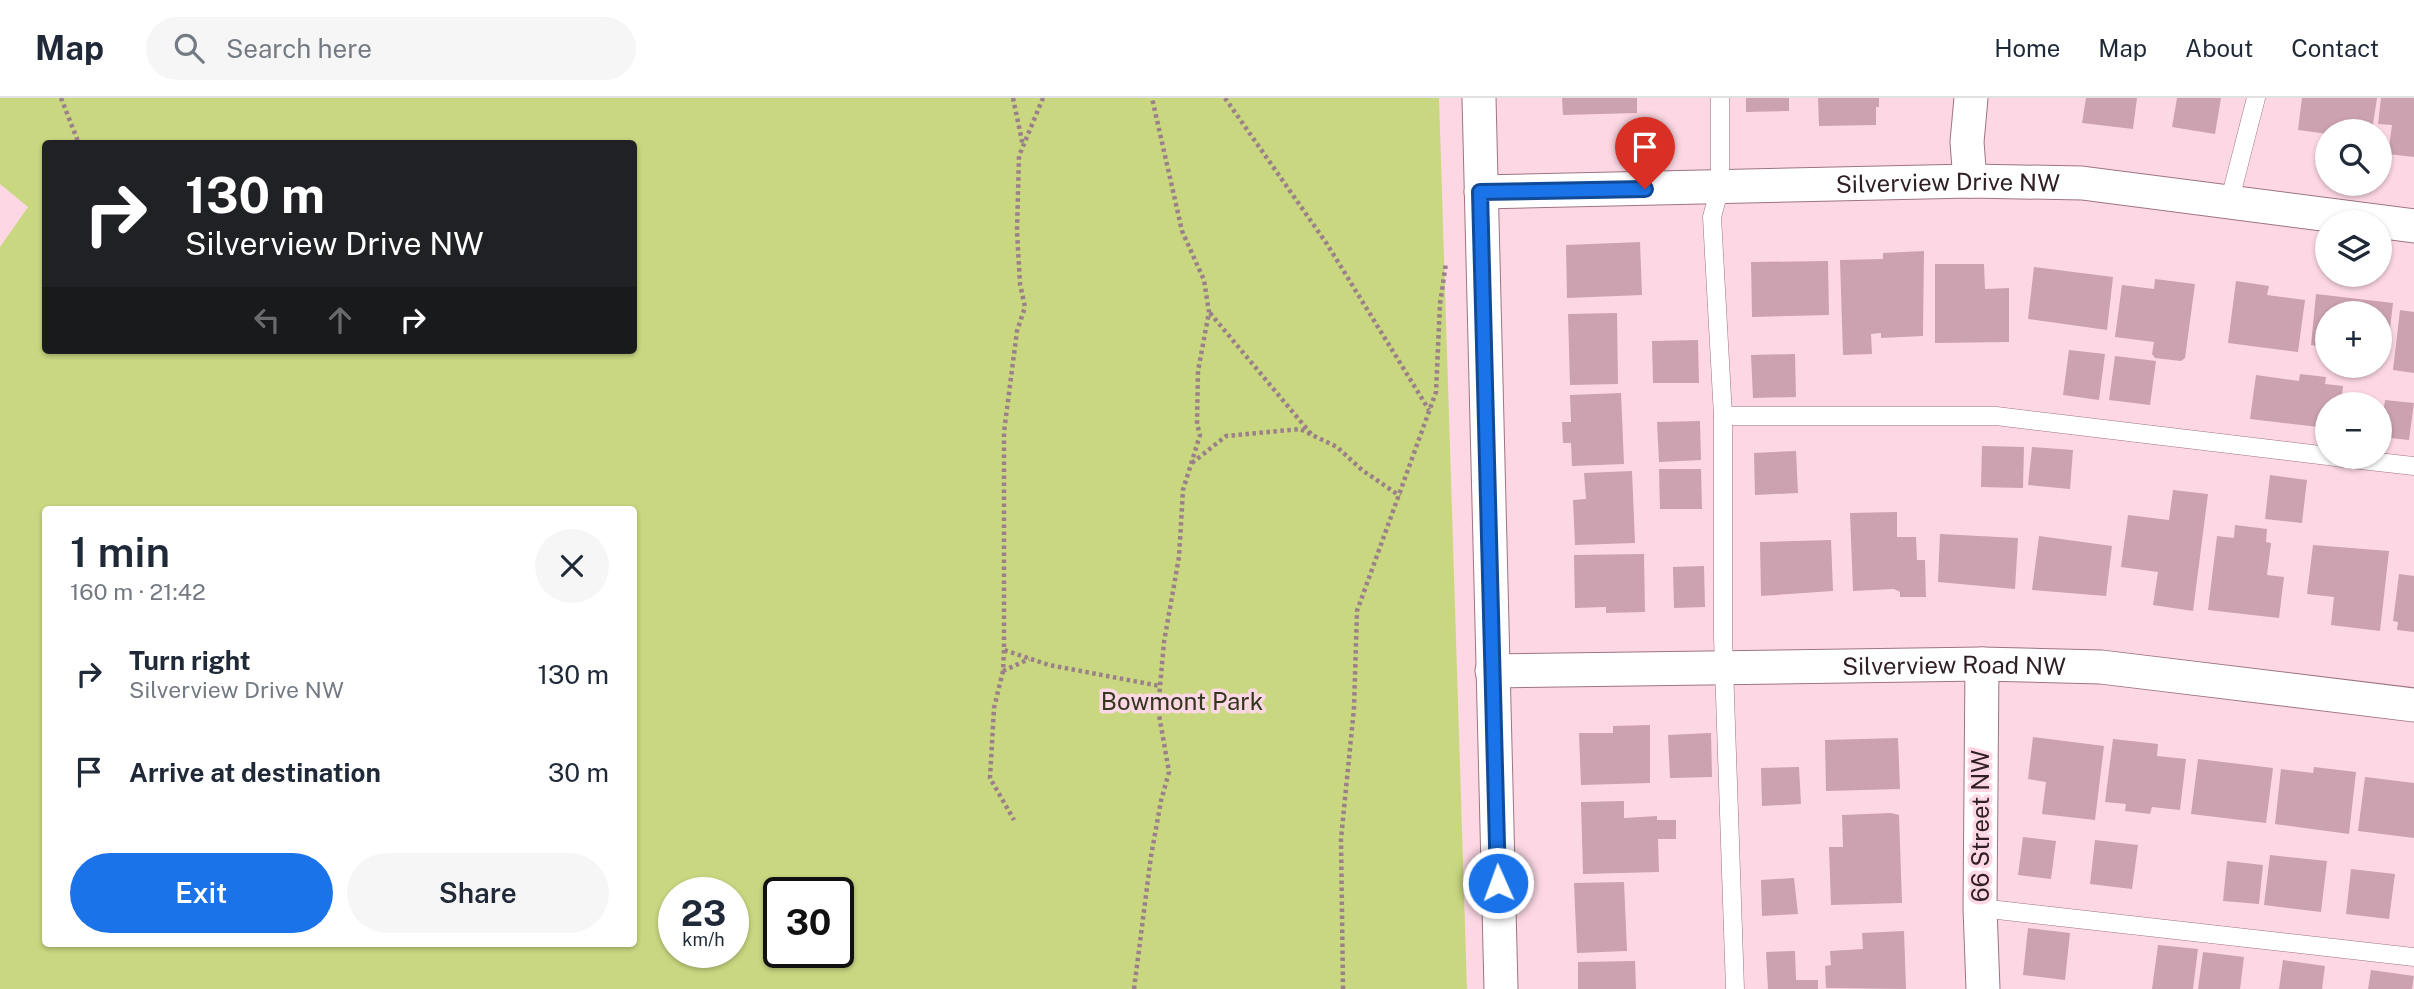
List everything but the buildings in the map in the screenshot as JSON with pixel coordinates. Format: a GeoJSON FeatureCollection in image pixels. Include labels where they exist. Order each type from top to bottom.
{"type":"FeatureCollection","features":[{"type":"Feature","properties":{"kind":"street"},"geometry":{"type":"LineString","coordinates":[[1479,98],[1501,989]]}},
{"type":"Feature","properties":{"kind":"street"},"geometry":{"type":"LineString","coordinates":[[1970,181],[1967,142],[1971,98]]}},
{"type":"Feature","properties":{"kind":"street","name":"Silverview Drive NW"},"geometry":{"type":"LineString","coordinates":[[1480,192],[1970,181],[2082,183],[2414,226]]}},
{"type":"Feature","properties":{"kind":"street","name":"Silverview Road NW"},"geometry":{"type":"LineString","coordinates":[[1492,671],[1982,664],[2101,667],[2414,705]]}},
{"type":"Feature","properties":{"kind":"street","name":"66 Street NW"},"geometry":{"type":"LineString","coordinates":[[1982,664],[1980,908],[1983,989]]}},
{"type":"Feature","properties":{"kind":"lane"},"geometry":{"type":"LineString","coordinates":[[1720,98],[1720,187],[1712,217],[1723,416],[1725,668],[1735,989]]}},
{"type":"Feature","properties":{"kind":"lane"},"geometry":{"type":"LineString","coordinates":[[2229,203],[2256,98]]}},
{"type":"Feature","properties":{"kind":"lane"},"geometry":{"type":"LineString","coordinates":[[1723,416],[1996,416],[2315,454]]}},
{"type":"Feature","properties":{"kind":"lane"},"geometry":{"type":"LineString","coordinates":[[2392,464],[2414,466]]}},
{"type":"Feature","properties":{"kind":"lane"},"geometry":{"type":"LineString","coordinates":[[1980,908],[2414,957]]}},
{"type":"Feature","properties":{"kind":"path"},"geometry":{"type":"LineString","coordinates":[[61,98],[77,140]]}},
{"type":"Feature","properties":{"kind":"path"},"geometry":{"type":"LineString","coordinates":[[1013,98],[1023,147]]}},
{"type":"Feature","properties":{"kind":"path"},"geometry":{"type":"LineString","coordinates":[[1014,820],[990,778],[994,708],[1003,671],[1004,650],[1004,432],[1017,331],[1025,307],[1020,284],[1017,231],[1019,156],[1043,98]]}},
{"type":"Feature","properties":{"kind":"path"},"geometry":{"type":"LineString","coordinates":[[1134,989],[1153,845],[1169,772],[1158,709],[1160,686],[1179,557],[1183,490],[1200,435],[1197,424],[1198,371],[1209,312],[1204,280],[1182,231],[1152,98]]}},
{"type":"Feature","properties":{"kind":"path"},"geometry":{"type":"LineString","coordinates":[[1225,98],[1327,244],[1429,410]]}},
{"type":"Feature","properties":{"kind":"path"},"geometry":{"type":"LineString","coordinates":[[1343,989],[1341,839],[1353,708],[1357,611],[1436,392],[1440,304],[1447,259]]}},
{"type":"Feature","properties":{"kind":"path"},"geometry":{"type":"LineString","coordinates":[[1209,312],[1313,436]]}},
{"type":"Feature","properties":{"kind":"path"},"geometry":{"type":"LineString","coordinates":[[1192,463],[1226,436],[1300,429],[1337,447],[1362,470],[1400,496]]}},
{"type":"Feature","properties":{"kind":"path"},"geometry":{"type":"LineString","coordinates":[[1004,650],[1030,659],[1160,686]]}},
{"type":"Feature","properties":{"kind":"path"},"geometry":{"type":"LineString","coordinates":[[1003,671],[1030,659]]}},
{"type":"Feature","properties":{"kind":"green space","name":"Bowmont Park"},"geometry":{"type":"Polygon","coordinates":[[[0,98],[1439,98],[1467,989],[0,989],[0,247],[28,207],[0,184],[0,98]]]}},
{"type":"Feature","properties":{"kind":"route"},"geometry":{"type":"LineString","coordinates":[[1498,883],[1480,192],[1645,189]]}}]}
